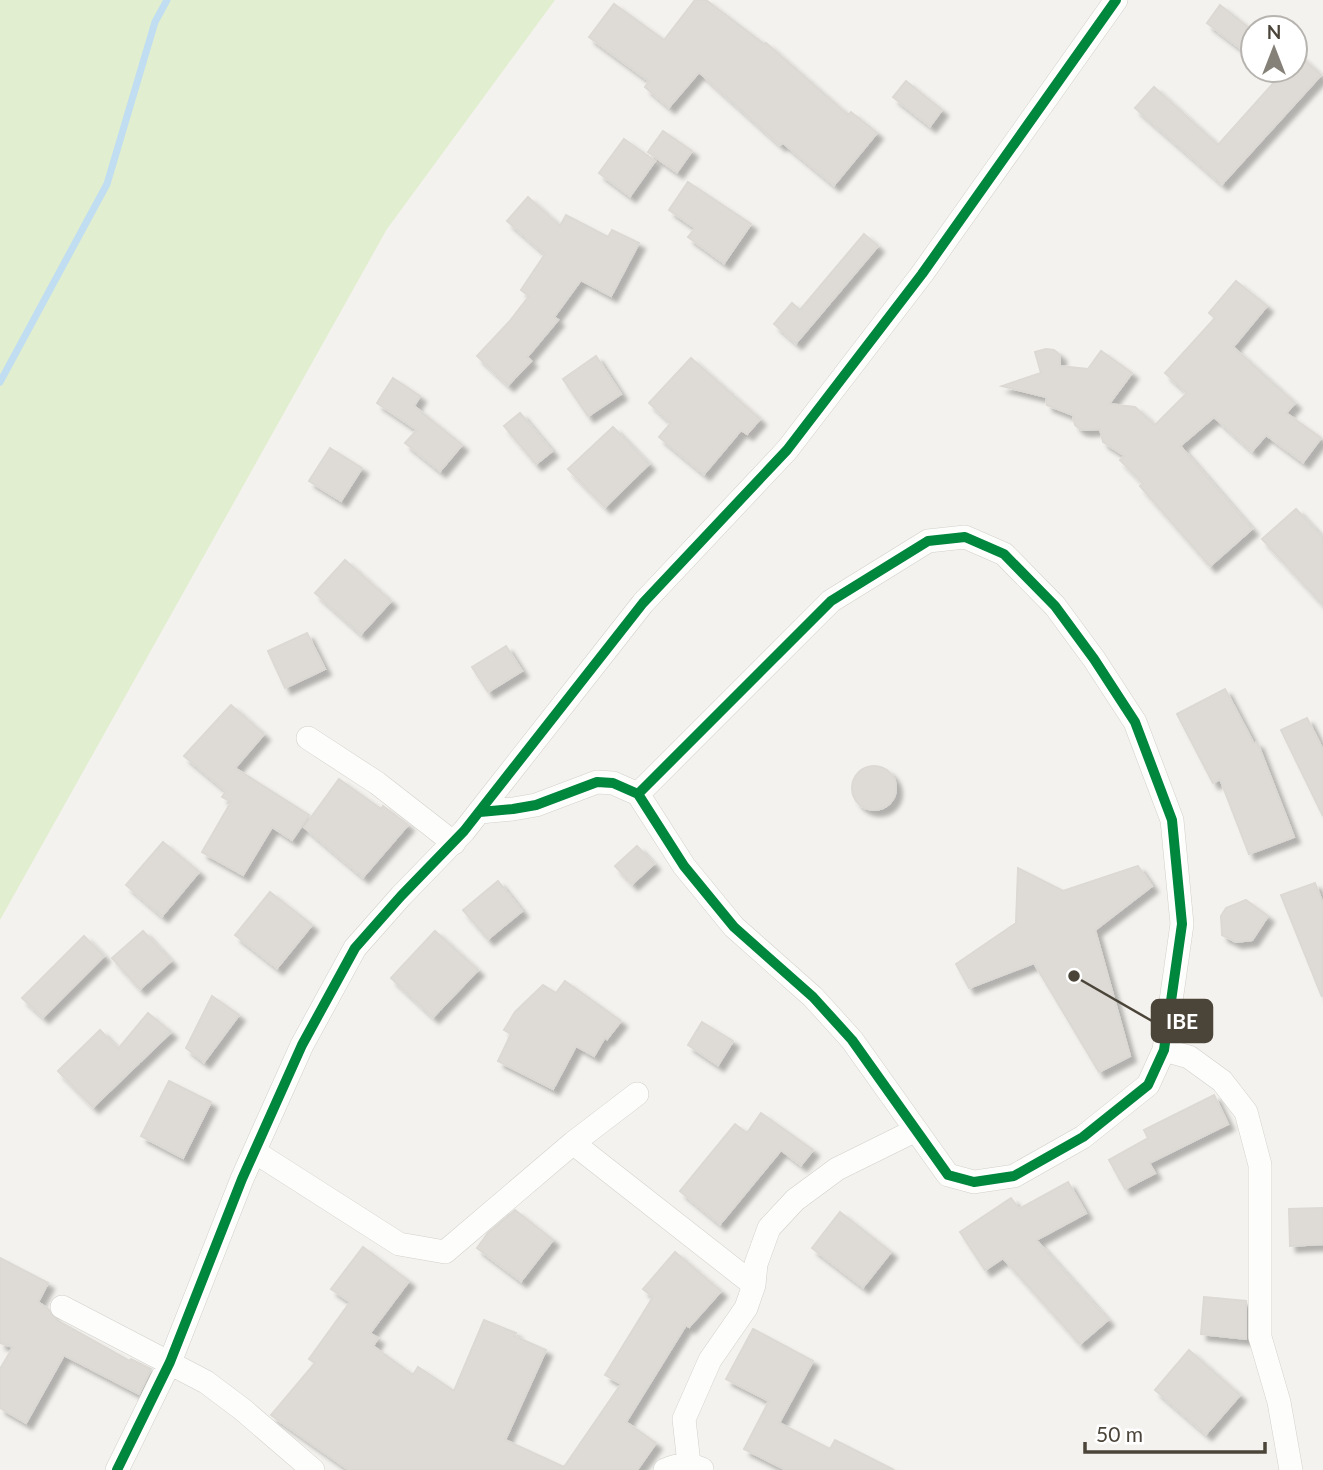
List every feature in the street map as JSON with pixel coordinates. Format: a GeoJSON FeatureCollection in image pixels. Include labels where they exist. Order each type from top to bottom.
{"type":"FeatureCollection","features":[{"type":"Feature","properties":{"kind":"street"},"geometry":{"type":"LineString","coordinates":[[117,1470],[170,1362],[255,1152],[302,1045],[355,948],[480,812],[643,603],[787,450],[922,274],[1116,0]]}},
{"type":"Feature","properties":{"kind":"street"},"geometry":{"type":"LineString","coordinates":[[480,812],[537,804],[597,782],[613,783],[638,794],[684,866],[734,927],[813,997],[852,1040],[948,1175],[974,1182],[1014,1176],[1083,1137],[1147,1085],[1164,1050],[1182,924],[1172,820],[1136,722],[1055,606],[1004,554],[965,537],[928,541],[831,601],[638,794]]}},
{"type":"Feature","properties":{"kind":"street"},"geometry":{"type":"LineString","coordinates":[[309,738],[377,783],[454,843]]}},
{"type":"Feature","properties":{"kind":"street"},"geometry":{"type":"LineString","coordinates":[[1164,1050],[1189,1056],[1222,1081],[1247,1112],[1260,1165],[1260,1337],[1279,1402],[1291,1470]]}},
{"type":"Feature","properties":{"kind":"street"},"geometry":{"type":"LineString","coordinates":[[255,1152],[399,1244],[445,1252],[573,1143],[637,1094]]}},
{"type":"Feature","properties":{"kind":"street"},"geometry":{"type":"LineString","coordinates":[[665,1470],[676,1465],[696,1467],[684,1419],[710,1360],[746,1308],[769,1228],[795,1200],[837,1169],[916,1130]]}},
{"type":"Feature","properties":{"kind":"street"},"geometry":{"type":"LineString","coordinates":[[573,1143],[754,1285]]}},
{"type":"Feature","properties":{"kind":"street"},"geometry":{"type":"LineString","coordinates":[[62,1307],[206,1381],[313,1470]]}},
{"type":"Feature","properties":{"kind":"green space"},"geometry":{"type":"Polygon","coordinates":[[[0,0],[555,0],[387,229],[0,920],[0,0]]]}},
{"type":"Feature","properties":{"kind":"building"},"geometry":{"type":"Polygon","coordinates":[[[695,0],[706,0],[766,43],[848,115],[851,112],[877,133],[834,185],[783,143],[780,145],[699,72],[669,107],[645,87],[649,81],[589,37],[614,4],[664,40],[695,0]]]}},
{"type":"Feature","properties":{"kind":"building"},"geometry":{"type":"Polygon","coordinates":[[[1220,5],[1239,20],[1239,47],[1207,23],[1220,5]]]}},
{"type":"Feature","properties":{"kind":"building"},"geometry":{"type":"Polygon","coordinates":[[[1309,64],[1321,75],[1222,184],[1135,108],[1154,87],[1218,145],[1272,84],[1309,84],[1309,64]]]}},
{"type":"Feature","properties":{"kind":"building"},"geometry":{"type":"Polygon","coordinates":[[[906,81],[942,110],[930,126],[893,97],[906,81]]]}},
{"type":"Feature","properties":{"kind":"building"},"geometry":{"type":"Polygon","coordinates":[[[663,131],[692,151],[677,172],[648,152],[663,131]]]}},
{"type":"Feature","properties":{"kind":"building"},"geometry":{"type":"Polygon","coordinates":[[[624,139],[655,161],[630,196],[599,173],[624,139]]]}},
{"type":"Feature","properties":{"kind":"building"},"geometry":{"type":"Polygon","coordinates":[[[688,182],[751,224],[724,263],[688,237],[695,228],[669,210],[688,182]]]}},
{"type":"Feature","properties":{"kind":"building"},"geometry":{"type":"Polygon","coordinates":[[[528,197],[560,226],[566,215],[608,237],[612,230],[639,243],[611,296],[581,280],[554,317],[558,320],[527,357],[531,361],[508,385],[477,356],[529,296],[521,290],[545,254],[507,221],[528,197]]]}},
{"type":"Feature","properties":{"kind":"building"},"geometry":{"type":"Polygon","coordinates":[[[864,234],[878,246],[796,343],[774,324],[792,303],[800,310],[864,234]]]}},
{"type":"Feature","properties":{"kind":"building"},"geometry":{"type":"Polygon","coordinates":[[[1236,281],[1267,306],[1233,347],[1295,403],[1286,413],[1321,438],[1303,462],[1266,435],[1252,451],[1214,417],[1180,446],[1252,529],[1210,566],[1140,486],[1143,483],[1120,460],[1125,456],[1103,442],[1100,429],[1080,429],[1075,425],[1073,415],[1047,405],[1046,397],[1002,386],[1041,373],[1035,352],[1054,350],[1060,355],[1060,366],[1088,369],[1101,351],[1132,373],[1109,404],[1135,407],[1155,425],[1187,393],[1165,373],[1215,318],[1209,313],[1236,281]]]}},
{"type":"Feature","properties":{"kind":"building"},"geometry":{"type":"Polygon","coordinates":[[[596,356],[621,394],[588,416],[563,379],[596,356]]]}},
{"type":"Feature","properties":{"kind":"building"},"geometry":{"type":"Polygon","coordinates":[[[691,358],[760,419],[747,434],[741,430],[704,474],[659,437],[671,423],[649,403],[691,358]]]}},
{"type":"Feature","properties":{"kind":"building"},"geometry":{"type":"Polygon","coordinates":[[[393,378],[420,396],[414,406],[462,445],[440,471],[405,443],[417,430],[377,403],[393,378]]]}},
{"type":"Feature","properties":{"kind":"building"},"geometry":{"type":"Polygon","coordinates":[[[520,413],[552,451],[536,464],[504,426],[520,413]]]}},
{"type":"Feature","properties":{"kind":"building"},"geometry":{"type":"Polygon","coordinates":[[[613,427],[649,464],[605,507],[568,469],[613,427]]]}},
{"type":"Feature","properties":{"kind":"building"},"geometry":{"type":"Polygon","coordinates":[[[330,448],[362,468],[341,501],[309,481],[330,448]]]}},
{"type":"Feature","properties":{"kind":"building"},"geometry":{"type":"Polygon","coordinates":[[[1296,509],[1323,538],[1323,605],[1262,539],[1296,509]]]}},
{"type":"Feature","properties":{"kind":"building"},"geometry":{"type":"Polygon","coordinates":[[[345,560],[391,601],[361,634],[315,593],[345,560]]]}},
{"type":"Feature","properties":{"kind":"building"},"geometry":{"type":"Polygon","coordinates":[[[307,633],[325,669],[285,688],[268,651],[307,633]]]}},
{"type":"Feature","properties":{"kind":"building"},"geometry":{"type":"Polygon","coordinates":[[[506,646],[522,671],[488,692],[472,667],[506,646]]]}},
{"type":"Feature","properties":{"kind":"building"},"geometry":{"type":"Polygon","coordinates":[[[1225,689],[1254,744],[1257,742],[1294,837],[1249,854],[1220,779],[1213,783],[1177,714],[1225,689]]]}},
{"type":"Feature","properties":{"kind":"building"},"geometry":{"type":"Polygon","coordinates":[[[231,705],[264,734],[235,768],[309,815],[292,840],[272,827],[243,875],[202,852],[231,802],[222,797],[226,791],[184,756],[231,705]]]}},
{"type":"Feature","properties":{"kind":"building"},"geometry":{"type":"Polygon","coordinates":[[[1307,718],[1323,750],[1323,816],[1281,730],[1307,718]]]}},
{"type":"Feature","properties":{"kind":"building"},"geometry":{"type":"Polygon","coordinates":[[[874,766],[890,772],[896,788],[890,804],[874,810],[858,804],[852,788],[858,772],[874,766]]]}},
{"type":"Feature","properties":{"kind":"building"},"geometry":{"type":"Polygon","coordinates":[[[339,779],[408,825],[363,877],[304,827],[339,779]]]}},
{"type":"Feature","properties":{"kind":"building"},"geometry":{"type":"Polygon","coordinates":[[[163,842],[199,872],[162,916],[126,885],[163,842]]]}},
{"type":"Feature","properties":{"kind":"building"},"geometry":{"type":"Polygon","coordinates":[[[637,846],[654,864],[632,884],[615,866],[637,846]]]}},
{"type":"Feature","properties":{"kind":"building"},"geometry":{"type":"Polygon","coordinates":[[[1138,866],[1152,886],[1095,930],[1130,1056],[1099,1072],[1034,963],[969,988],[956,964],[1016,923],[1018,868],[1063,891],[1138,866]]]}},
{"type":"Feature","properties":{"kind":"building"},"geometry":{"type":"Polygon","coordinates":[[[498,881],[522,911],[488,939],[463,910],[498,881]]]}},
{"type":"Feature","properties":{"kind":"building"},"geometry":{"type":"Polygon","coordinates":[[[1315,883],[1323,904],[1322,997],[1281,895],[1315,883]]]}},
{"type":"Feature","properties":{"kind":"building"},"geometry":{"type":"Polygon","coordinates":[[[270,892],[312,925],[277,968],[235,935],[270,892]]]}},
{"type":"Feature","properties":{"kind":"building"},"geometry":{"type":"Polygon","coordinates":[[[1246,900],[1268,916],[1252,940],[1236,942],[1222,935],[1221,916],[1226,908],[1246,900]]]}},
{"type":"Feature","properties":{"kind":"building"},"geometry":{"type":"Polygon","coordinates":[[[143,931],[171,961],[140,989],[112,958],[143,931]]]}},
{"type":"Feature","properties":{"kind":"building"},"geometry":{"type":"Polygon","coordinates":[[[435,931],[478,970],[433,1017],[391,978],[435,931]]]}},
{"type":"Feature","properties":{"kind":"building"},"geometry":{"type":"Polygon","coordinates":[[[84,936],[104,956],[43,1017],[22,998],[84,936]]]}},
{"type":"Feature","properties":{"kind":"building"},"geometry":{"type":"Polygon","coordinates":[[[565,981],[621,1021],[607,1039],[605,1037],[594,1056],[576,1046],[553,1089],[498,1061],[511,1034],[504,1030],[515,1012],[543,985],[556,993],[565,981]]]}},
{"type":"Feature","properties":{"kind":"building"},"geometry":{"type":"Polygon","coordinates":[[[212,996],[239,1015],[204,1062],[186,1048],[212,996]]]}},
{"type":"Feature","properties":{"kind":"building"},"geometry":{"type":"Polygon","coordinates":[[[148,1013],[171,1032],[93,1107],[58,1071],[100,1030],[118,1049],[148,1013]]]}},
{"type":"Feature","properties":{"kind":"building"},"geometry":{"type":"Polygon","coordinates":[[[702,1022],[733,1041],[718,1065],[688,1045],[702,1022]]]}},
{"type":"Feature","properties":{"kind":"building"},"geometry":{"type":"Polygon","coordinates":[[[169,1081],[211,1102],[183,1158],[141,1136],[169,1081]]]}},
{"type":"Feature","properties":{"kind":"building"},"geometry":{"type":"Polygon","coordinates":[[[1214,1095],[1228,1124],[1149,1163],[1155,1173],[1125,1189],[1109,1160],[1148,1138],[1144,1130],[1214,1095]]]}},
{"type":"Feature","properties":{"kind":"building"},"geometry":{"type":"Polygon","coordinates":[[[761,1113],[813,1150],[801,1165],[781,1150],[720,1224],[680,1191],[735,1124],[747,1133],[761,1113]]]}},
{"type":"Feature","properties":{"kind":"building"},"geometry":{"type":"Polygon","coordinates":[[[1068,1182],[1086,1213],[1036,1240],[1108,1320],[1080,1344],[1003,1258],[985,1270],[960,1232],[1011,1198],[1019,1209],[1068,1182]]]}},
{"type":"Feature","properties":{"kind":"building"},"geometry":{"type":"Polygon","coordinates":[[[1323,1208],[1323,1244],[1290,1246],[1289,1209],[1323,1208]]]}},
{"type":"Feature","properties":{"kind":"building"},"geometry":{"type":"Polygon","coordinates":[[[515,1210],[553,1240],[521,1281],[477,1248],[488,1233],[515,1210]]]}},
{"type":"Feature","properties":{"kind":"building"},"geometry":{"type":"Polygon","coordinates":[[[840,1212],[891,1252],[863,1287],[812,1248],[840,1212]]]}},
{"type":"Feature","properties":{"kind":"building"},"geometry":{"type":"Polygon","coordinates":[[[363,1247],[409,1281],[370,1333],[378,1338],[373,1346],[413,1375],[418,1367],[454,1391],[484,1320],[516,1333],[514,1336],[546,1350],[505,1440],[564,1467],[621,1384],[605,1375],[653,1297],[643,1289],[675,1252],[721,1291],[689,1327],[686,1325],[626,1422],[656,1443],[637,1470],[349,1470],[271,1415],[315,1363],[309,1359],[350,1302],[331,1289],[363,1247]]]}},
{"type":"Feature","properties":{"kind":"building"},"geometry":{"type":"Polygon","coordinates":[[[0,1258],[48,1283],[38,1302],[48,1309],[55,1319],[130,1361],[131,1359],[151,1369],[139,1394],[64,1355],[26,1423],[0,1408],[0,1369],[13,1347],[0,1343],[0,1258]]]}},
{"type":"Feature","properties":{"kind":"building"},"geometry":{"type":"Polygon","coordinates":[[[1204,1297],[1246,1301],[1246,1339],[1201,1334],[1204,1297]]]}},
{"type":"Feature","properties":{"kind":"building"},"geometry":{"type":"Polygon","coordinates":[[[753,1329],[813,1361],[779,1423],[830,1449],[835,1440],[894,1470],[786,1470],[744,1449],[769,1401],[726,1379],[753,1329]]]}},
{"type":"Feature","properties":{"kind":"building"},"geometry":{"type":"Polygon","coordinates":[[[1189,1350],[1240,1395],[1206,1434],[1155,1390],[1189,1350]]]}},
{"type":"Feature","properties":{"kind":"waterway"},"geometry":{"type":"LineString","coordinates":[[0,382],[107,184],[155,22],[167,0]]}},
{"type":"Feature","properties":{"kind":"cycle path"},"geometry":{"type":"LineString","coordinates":[[117,1470],[170,1362],[242,1179],[302,1045],[355,948],[464,831],[643,603],[787,450],[922,274],[1116,0]]}},
{"type":"Feature","properties":{"kind":"cycle path"},"geometry":{"type":"LineString","coordinates":[[480,812],[536,805],[597,782],[613,783],[638,794],[684,866],[734,927],[813,997],[852,1040],[948,1175],[974,1182],[1014,1176],[1083,1137],[1148,1085],[1164,1050],[1182,924],[1172,820],[1135,722],[1055,606],[1004,554],[965,537],[928,541],[831,601],[638,794]]}},
{"type":"Feature","properties":{"kind":"place","name":"IBE"},"geometry":{"type":"Point","coordinates":[1074,976]}}]}
